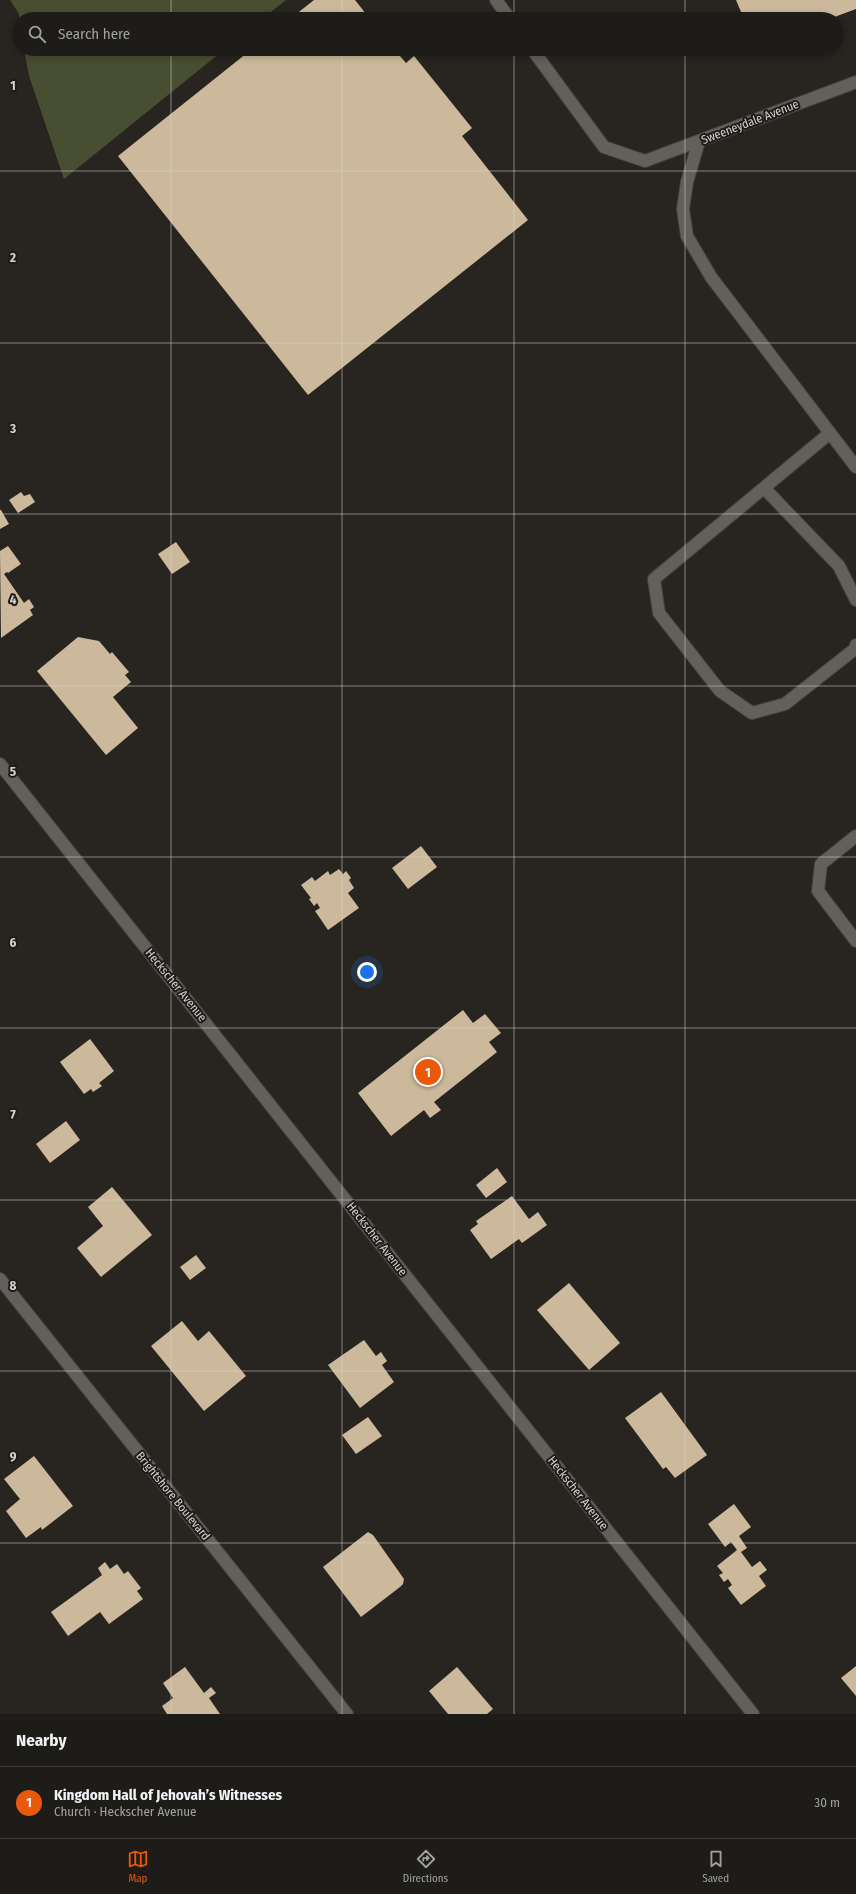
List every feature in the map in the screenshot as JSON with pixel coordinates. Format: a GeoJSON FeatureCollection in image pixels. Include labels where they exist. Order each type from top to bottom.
{"type":"FeatureCollection","features":[{"type":"Feature","properties":{"kind":"street"},"geometry":{"type":"LineString","coordinates":[[496,0],[505,12]]}},
{"type":"Feature","properties":{"kind":"street","name":"Sweeneydale Avenue"},"geometry":{"type":"LineString","coordinates":[[537,56],[604,147],[645,161],[856,82]]}},
{"type":"Feature","properties":{"kind":"street"},"geometry":{"type":"LineString","coordinates":[[699,141],[687,182],[683,209],[687,236],[711,277],[856,467]]}},
{"type":"Feature","properties":{"kind":"street"},"geometry":{"type":"LineString","coordinates":[[830,433],[654,579],[659,613],[720,692],[752,713],[785,704],[855,648],[856,644]]}},
{"type":"Feature","properties":{"kind":"street"},"geometry":{"type":"LineString","coordinates":[[764,488],[840,566],[856,600]]}},
{"type":"Feature","properties":{"kind":"street","name":"Heckscher Avenue"},"geometry":{"type":"LineString","coordinates":[[0,764],[753,1714]]}},
{"type":"Feature","properties":{"kind":"street"},"geometry":{"type":"LineString","coordinates":[[856,836],[821,864],[818,891],[856,941]]}},
{"type":"Feature","properties":{"kind":"street","name":"Brightshore Boulevard"},"geometry":{"type":"LineString","coordinates":[[0,1279],[347,1714]]}},
{"type":"Feature","properties":{"kind":"green space"},"geometry":{"type":"Polygon","coordinates":[[[10,0],[286,0],[271,12],[18,12],[10,0]]]}},
{"type":"Feature","properties":{"kind":"green space"},"geometry":{"type":"Polygon","coordinates":[[[25,56],[216,56],[64,179],[29,76],[25,56]]]}},
{"type":"Feature","properties":{"kind":"building"},"geometry":{"type":"Polygon","coordinates":[[[314,0],[355,0],[364,12],[299,12],[314,0]]]}},
{"type":"Feature","properties":{"kind":"building"},"geometry":{"type":"Polygon","coordinates":[[[736,0],[856,0],[856,9],[844,13],[844,12],[741,12],[736,0]]]}},
{"type":"Feature","properties":{"kind":"building"},"geometry":{"type":"Polygon","coordinates":[[[243,56],[400,56],[406,63],[414,56],[472,128],[462,136],[528,220],[308,395],[118,156],[243,56]]]}},
{"type":"Feature","properties":{"kind":"building"},"geometry":{"type":"Polygon","coordinates":[[[21,492],[24,496],[30,494],[35,502],[18,513],[9,500],[21,492]]]}},
{"type":"Feature","properties":{"kind":"building"},"geometry":{"type":"Polygon","coordinates":[[[0,510],[9,524],[0,529],[0,510]]]}},
{"type":"Feature","properties":{"kind":"building"},"geometry":{"type":"Polygon","coordinates":[[[176,542],[190,562],[172,574],[158,554],[176,542]]]}},
{"type":"Feature","properties":{"kind":"building"},"geometry":{"type":"Polygon","coordinates":[[[8,546],[21,564],[4,574],[24,603],[29,599],[34,607],[30,610],[33,615],[1,638],[0,551],[8,546]]]}},
{"type":"Feature","properties":{"kind":"building"},"geometry":{"type":"Polygon","coordinates":[[[78,637],[99,641],[110,654],[112,652],[129,672],[125,675],[131,682],[113,697],[138,728],[106,755],[37,671],[78,637]]]}},
{"type":"Feature","properties":{"kind":"building"},"geometry":{"type":"Polygon","coordinates":[[[421,846],[437,867],[408,889],[392,868],[421,846]]]}},
{"type":"Feature","properties":{"kind":"building"},"geometry":{"type":"Polygon","coordinates":[[[339,869],[343,874],[346,871],[351,878],[349,880],[354,888],[348,893],[359,908],[328,930],[315,911],[320,908],[317,903],[314,906],[309,899],[311,898],[301,885],[312,877],[315,881],[328,871],[330,875],[339,869]]]}},
{"type":"Feature","properties":{"kind":"building"},"geometry":{"type":"Polygon","coordinates":[[[463,1010],[473,1023],[485,1014],[501,1033],[489,1042],[497,1052],[434,1102],[441,1110],[430,1118],[424,1110],[391,1136],[358,1093],[463,1010]]]}},
{"type":"Feature","properties":{"kind":"building"},"geometry":{"type":"Polygon","coordinates":[[[90,1039],[114,1071],[99,1083],[102,1086],[93,1092],[91,1089],[84,1094],[60,1062],[90,1039]]]}},
{"type":"Feature","properties":{"kind":"building"},"geometry":{"type":"Polygon","coordinates":[[[66,1121],[80,1140],[50,1163],[36,1144],[66,1121]]]}},
{"type":"Feature","properties":{"kind":"building"},"geometry":{"type":"Polygon","coordinates":[[[497,1168],[507,1182],[486,1198],[476,1185],[497,1168]]]}},
{"type":"Feature","properties":{"kind":"building"},"geometry":{"type":"Polygon","coordinates":[[[112,1187],[152,1235],[101,1277],[77,1248],[103,1226],[88,1207],[112,1187]]]}},
{"type":"Feature","properties":{"kind":"building"},"geometry":{"type":"Polygon","coordinates":[[[512,1196],[529,1219],[538,1212],[547,1225],[522,1243],[519,1239],[491,1259],[470,1230],[478,1224],[476,1221],[512,1196]]]}},
{"type":"Feature","properties":{"kind":"building"},"geometry":{"type":"Polygon","coordinates":[[[196,1255],[206,1268],[190,1280],[180,1267],[196,1255]]]}},
{"type":"Feature","properties":{"kind":"building"},"geometry":{"type":"Polygon","coordinates":[[[569,1283],[620,1343],[589,1370],[537,1310],[569,1283]]]}},
{"type":"Feature","properties":{"kind":"building"},"geometry":{"type":"Polygon","coordinates":[[[182,1321],[198,1341],[209,1331],[246,1376],[204,1411],[151,1346],[182,1321]]]}},
{"type":"Feature","properties":{"kind":"building"},"geometry":{"type":"Polygon","coordinates":[[[364,1340],[376,1356],[381,1352],[387,1361],[382,1365],[394,1382],[360,1408],[328,1365],[364,1340]]]}},
{"type":"Feature","properties":{"kind":"building"},"geometry":{"type":"Polygon","coordinates":[[[661,1392],[707,1455],[675,1478],[666,1467],[663,1469],[625,1418],[661,1392]]]}},
{"type":"Feature","properties":{"kind":"building"},"geometry":{"type":"Polygon","coordinates":[[[368,1417],[382,1436],[356,1454],[342,1435],[368,1417]]]}},
{"type":"Feature","properties":{"kind":"building"},"geometry":{"type":"Polygon","coordinates":[[[34,1456],[73,1506],[42,1530],[41,1527],[26,1538],[6,1511],[20,1499],[4,1479],[34,1456]]]}},
{"type":"Feature","properties":{"kind":"building"},"geometry":{"type":"Polygon","coordinates":[[[734,1504],[751,1527],[739,1536],[747,1548],[741,1552],[752,1567],[760,1561],[767,1570],[759,1576],[766,1586],[741,1605],[728,1588],[732,1585],[728,1579],[724,1582],[719,1575],[723,1573],[717,1566],[737,1550],[731,1542],[725,1547],[708,1524],[734,1504]]]}},
{"type":"Feature","properties":{"kind":"building"},"geometry":{"type":"Polygon","coordinates":[[[368,1532],[373,1535],[404,1579],[403,1584],[400,1587],[361,1617],[323,1567],[368,1532]]]}},
{"type":"Feature","properties":{"kind":"building"},"geometry":{"type":"Polygon","coordinates":[[[105,1562],[110,1569],[117,1564],[124,1574],[128,1571],[141,1588],[137,1591],[143,1599],[109,1624],[100,1612],[68,1636],[51,1612],[102,1575],[98,1568],[105,1562]]]}},
{"type":"Feature","properties":{"kind":"building"},"geometry":{"type":"Polygon","coordinates":[[[856,1666],[856,1696],[841,1678],[856,1666]]]}},
{"type":"Feature","properties":{"kind":"building"},"geometry":{"type":"Polygon","coordinates":[[[185,1667],[204,1693],[211,1687],[216,1693],[209,1698],[220,1714],[167,1714],[162,1706],[173,1698],[163,1683],[185,1667]]]}},
{"type":"Feature","properties":{"kind":"building"},"geometry":{"type":"Polygon","coordinates":[[[457,1667],[493,1709],[487,1714],[448,1714],[429,1691],[457,1667]]]}},
{"type":"Feature","properties":{"kind":"place","name":"Kingdom Hall of Jehovah’s Witnesses"},"geometry":{"type":"Point","coordinates":[428,1072]}}]}
